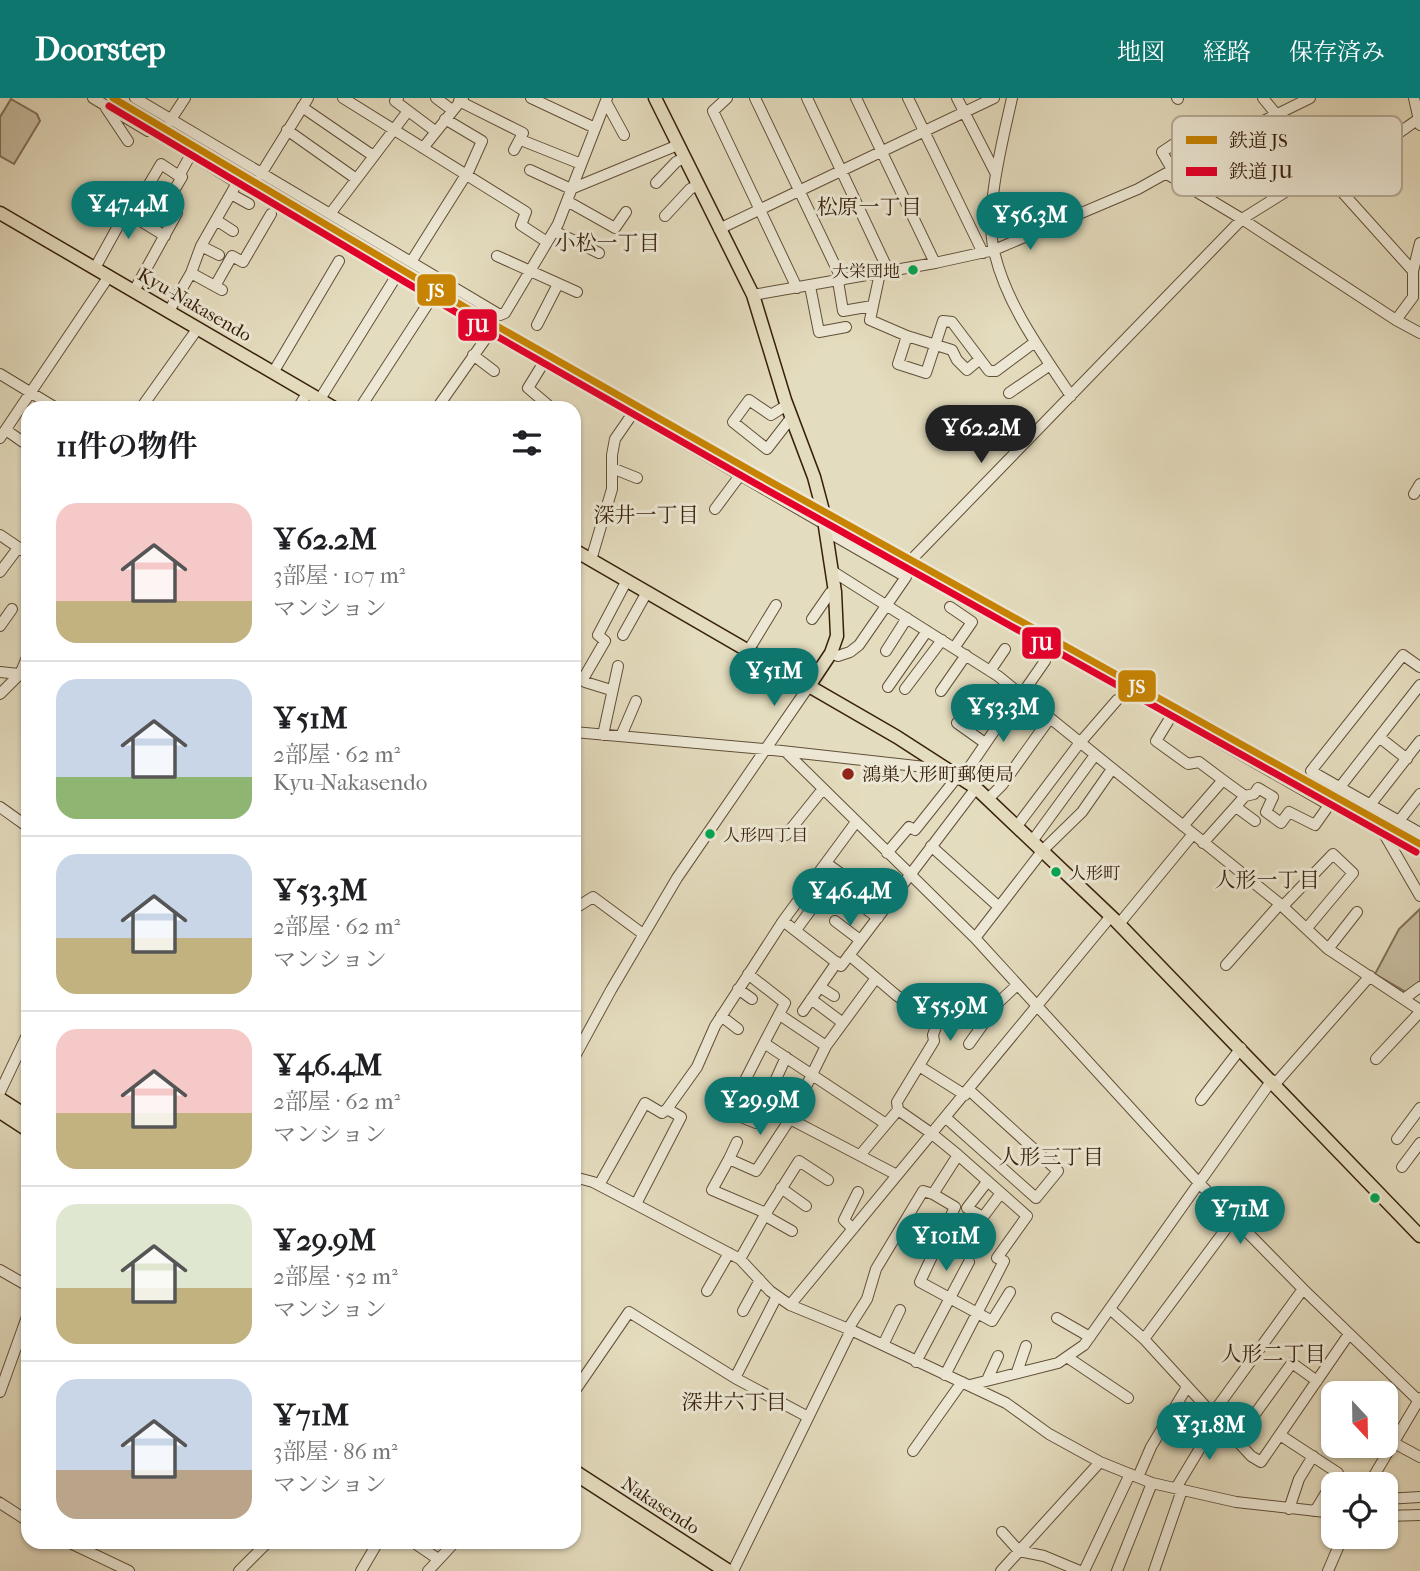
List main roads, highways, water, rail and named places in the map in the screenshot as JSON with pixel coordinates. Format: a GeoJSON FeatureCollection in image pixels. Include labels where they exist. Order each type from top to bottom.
{"type":"FeatureCollection","features":[{"type":"Feature","properties":{"kind":"highway"},"geometry":{"type":"LineString","coordinates":[[0,1100],[21,1114]]}},
{"type":"Feature","properties":{"kind":"highway"},"geometry":{"type":"LineString","coordinates":[[0,1111],[21,1124]]}},
{"type":"Feature","properties":{"kind":"highway","name":"Nakasendo"},"geometry":{"type":"LineString","coordinates":[[581,1477],[727,1571]]}},
{"type":"Feature","properties":{"kind":"highway","name":"Nakasendo"},"geometry":{"type":"LineString","coordinates":[[581,1487],[711,1571]]}},
{"type":"Feature","properties":{"kind":"main road"},"geometry":{"type":"LineString","coordinates":[[655,98],[753,295],[789,411],[814,477],[832,571],[837,629],[831,653],[809,686]]}},
{"type":"Feature","properties":{"kind":"main road","name":"Kyu-Nakasendo"},"geometry":{"type":"LineString","coordinates":[[0,213],[322,401]]}},
{"type":"Feature","properties":{"kind":"main road"},"geometry":{"type":"LineString","coordinates":[[581,554],[809,686],[975,788],[1115,920],[1420,1236]]}},
{"type":"Feature","properties":{"kind":"waterway"},"geometry":{"type":"LineString","coordinates":[[0,1497],[21,1511]]}},
{"type":"Feature","properties":{"kind":"rail line","name":"JS"},"geometry":{"type":"LineString","coordinates":[[113,98],[495,325],[1420,844]]}},
{"type":"Feature","properties":{"kind":"rail line","name":"JU"},"geometry":{"type":"LineString","coordinates":[[109,106],[491,333],[1416,852]]}},
{"type":"Feature","properties":{"kind":"place","name":"大栄団地"},"geometry":{"type":"Point","coordinates":[913,270]}},
{"type":"Feature","properties":{"kind":"place","name":"鴻巣人形町郵便局"},"geometry":{"type":"Point","coordinates":[848,774]}},
{"type":"Feature","properties":{"kind":"place","name":"人形四丁目"},"geometry":{"type":"Point","coordinates":[710,834]}},
{"type":"Feature","properties":{"kind":"place","name":"人形町"},"geometry":{"type":"Point","coordinates":[1056,872]}},
{"type":"Feature","properties":{"kind":"district","name":"松原一丁目"},"geometry":{"type":"Point","coordinates":[869,207]}},
{"type":"Feature","properties":{"kind":"district","name":"小松一丁目"},"geometry":{"type":"Point","coordinates":[607,243]}},
{"type":"Feature","properties":{"kind":"district","name":"深井一丁目"},"geometry":{"type":"Point","coordinates":[646,515]}},
{"type":"Feature","properties":{"kind":"district","name":"人形一丁目"},"geometry":{"type":"Point","coordinates":[1267,880]}},
{"type":"Feature","properties":{"kind":"district","name":"人形三丁目"},"geometry":{"type":"Point","coordinates":[1051,1157]}},
{"type":"Feature","properties":{"kind":"district","name":"人形二丁目"},"geometry":{"type":"Point","coordinates":[1273,1354]}},
{"type":"Feature","properties":{"kind":"district","name":"深井六丁目"},"geometry":{"type":"Point","coordinates":[734,1402]}}]}
